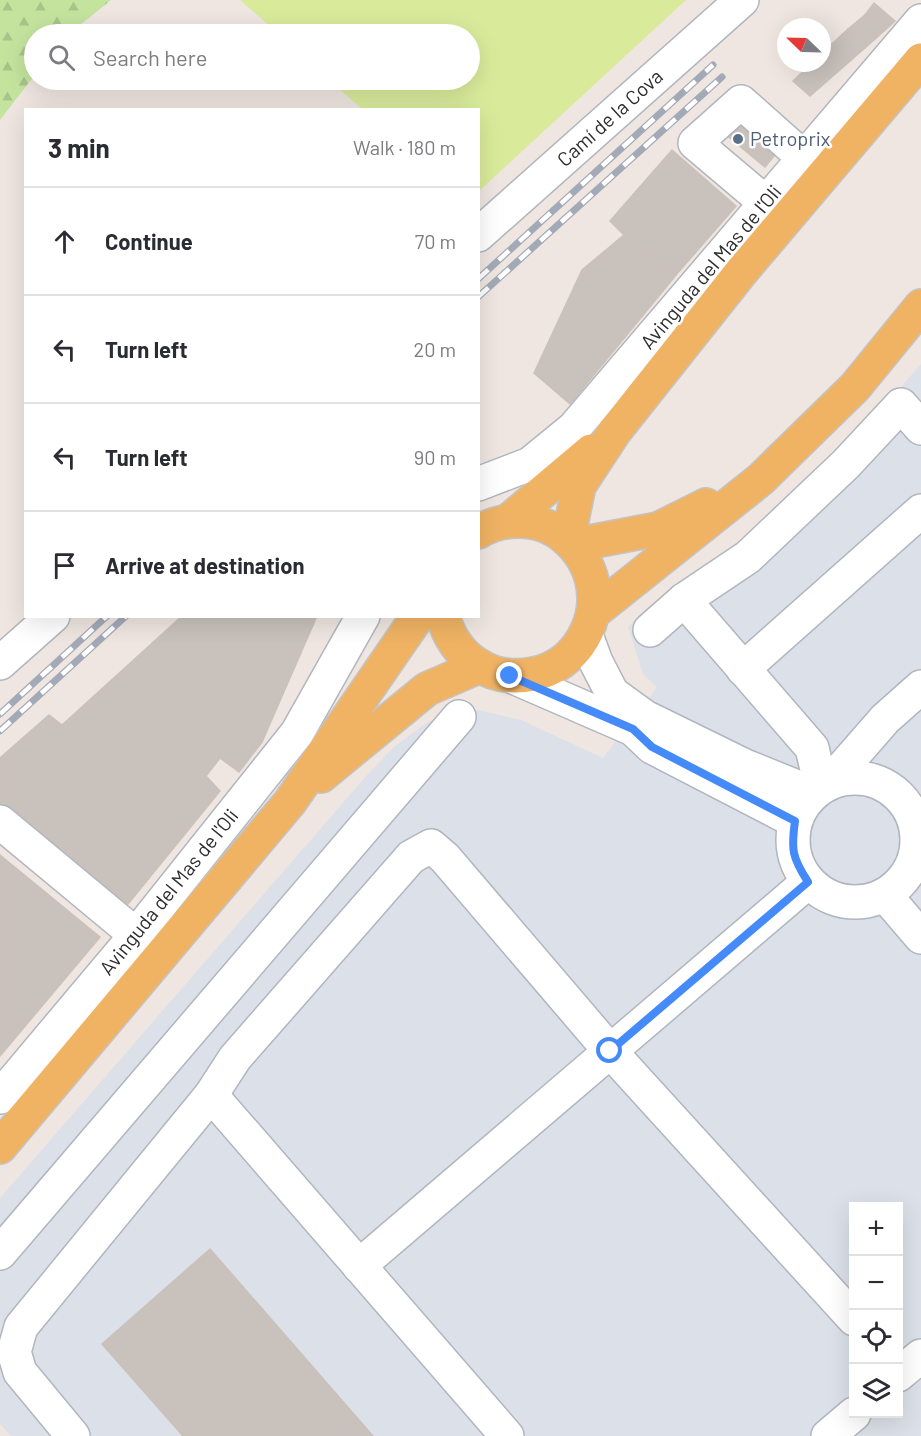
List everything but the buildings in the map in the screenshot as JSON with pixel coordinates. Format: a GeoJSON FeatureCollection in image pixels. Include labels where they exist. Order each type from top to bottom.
{"type":"FeatureCollection","features":[{"type":"Feature","properties":{"kind":"main road"},"geometry":{"type":"LineString","coordinates":[[571,542],[579,486],[615,431],[742,271],[921,60]]}},
{"type":"Feature","properties":{"kind":"main road"},"geometry":{"type":"LineString","coordinates":[[290,802],[427,689],[495,671],[533,674],[554,666],[572,653],[590,624],[761,479],[855,387],[921,306]]}},
{"type":"Feature","properties":{"kind":"main road"},"geometry":{"type":"LineString","coordinates":[[493,526],[615,431]]}},
{"type":"Feature","properties":{"kind":"main road"},"geometry":{"type":"LineString","coordinates":[[571,542],[658,529],[761,479]]}},
{"type":"Feature","properties":{"kind":"main road"},"geometry":{"type":"LineString","coordinates":[[493,526],[529,521],[550,527],[571,542],[588,565],[594,588],[590,624]]}},
{"type":"Feature","properties":{"kind":"main road"},"geometry":{"type":"LineString","coordinates":[[0,1147],[290,802],[417,618]]}},
{"type":"Feature","properties":{"kind":"main road"},"geometry":{"type":"LineString","coordinates":[[444,618],[447,631],[461,651],[495,671]]}},
{"type":"Feature","properties":{"kind":"street","name":"Camí de la Cova"},"geometry":{"type":"LineString","coordinates":[[480,234],[742,0]]}},
{"type":"Feature","properties":{"kind":"street","name":"Avinguda del Mas de l'Oli"},"geometry":{"type":"LineString","coordinates":[[480,483],[530,464],[574,428],[921,21]]}},
{"type":"Feature","properties":{"kind":"street"},"geometry":{"type":"LineString","coordinates":[[765,203],[695,143],[741,102],[804,158]]}},
{"type":"Feature","properties":{"kind":"street"},"geometry":{"type":"LineString","coordinates":[[650,630],[684,600],[748,557],[846,464],[911,416]]}},
{"type":"Feature","properties":{"kind":"street"},"geometry":{"type":"LineString","coordinates":[[743,669],[921,511]]}},
{"type":"Feature","properties":{"kind":"street"},"geometry":{"type":"LineString","coordinates":[[684,600],[812,748],[821,787]]}},
{"type":"Feature","properties":{"kind":"street"},"geometry":{"type":"LineString","coordinates":[[0,663],[51,618]]}},
{"type":"Feature","properties":{"kind":"street","name":"Avinguda del Mas de l'Oli"},"geometry":{"type":"LineString","coordinates":[[327,679],[339,618]]}},
{"type":"Feature","properties":{"kind":"street","name":"Avinguda del Mas de l'Oli"},"geometry":{"type":"LineString","coordinates":[[0,1097],[136,936],[297,733],[362,618]]}},
{"type":"Feature","properties":{"kind":"street"},"geometry":{"type":"LineString","coordinates":[[590,624],[596,662],[612,693],[645,717],[745,766],[821,787],[850,777],[869,778],[887,786],[904,800],[914,819],[918,841],[913,862],[902,881],[885,895],[865,902],[844,902],[825,895],[808,882],[796,864],[792,843],[795,821],[801,806],[821,787],[885,719],[921,687]]}},
{"type":"Feature","properties":{"kind":"street"},"geometry":{"type":"LineString","coordinates":[[495,671],[633,729],[652,747],[795,821]]}},
{"type":"Feature","properties":{"kind":"street"},"geometry":{"type":"LineString","coordinates":[[0,1253],[459,717]]}},
{"type":"Feature","properties":{"kind":"street"},"geometry":{"type":"LineString","coordinates":[[885,719],[887,786]]}},
{"type":"Feature","properties":{"kind":"street"},"geometry":{"type":"LineString","coordinates":[[0,822],[136,936]]}},
{"type":"Feature","properties":{"kind":"street"},"geometry":{"type":"LineString","coordinates":[[73,1436],[7,1356],[21,1327],[211,1095],[235,1058],[411,857],[431,846],[445,858],[610,1051],[849,1314]]}},
{"type":"Feature","properties":{"kind":"street"},"geometry":{"type":"LineString","coordinates":[[359,1266],[808,882]]}},
{"type":"Feature","properties":{"kind":"street"},"geometry":{"type":"LineString","coordinates":[[885,895],[921,937]]}},
{"type":"Feature","properties":{"kind":"street"},"geometry":{"type":"LineString","coordinates":[[211,1095],[507,1436]]}},
{"type":"Feature","properties":{"kind":"street"},"geometry":{"type":"LineString","coordinates":[[828,1436],[849,1417]]}},
{"type":"Feature","properties":{"kind":"shaded area"},"geometry":{"type":"Polygon","coordinates":[[[921,364],[921,1436],[11,1436],[0,1424],[0,1198],[368,774],[394,747],[444,713],[465,707],[521,720],[603,758],[657,687],[643,674],[628,627],[648,607],[761,528],[851,444],[921,364]]]}},
{"type":"Feature","properties":{"kind":"green space"},"geometry":{"type":"Polygon","coordinates":[[[0,0],[111,0],[81,24],[24,24],[24,89],[0,120],[0,0]]]}},
{"type":"Feature","properties":{"kind":"green space"},"geometry":{"type":"Polygon","coordinates":[[[240,0],[686,0],[480,190],[480,108],[361,108],[340,90],[480,90],[480,24],[268,24],[240,0]]]}},
{"type":"Feature","properties":{"kind":"railway"},"geometry":{"type":"LineString","coordinates":[[480,277],[713,65]]}},
{"type":"Feature","properties":{"kind":"railway"},"geometry":{"type":"LineString","coordinates":[[480,295],[722,77]]}},
{"type":"Feature","properties":{"kind":"railway"},"geometry":{"type":"LineString","coordinates":[[0,714],[105,618]]}},
{"type":"Feature","properties":{"kind":"railway"},"geometry":{"type":"LineString","coordinates":[[0,731],[124,618]]}},
{"type":"Feature","properties":{"kind":"place","name":"Petroprix"},"geometry":{"type":"Point","coordinates":[738,139]}},
{"type":"Feature","properties":{"kind":"route"},"geometry":{"type":"LineString","coordinates":[[510,676],[633,729],[652,747],[795,821],[792,843],[796,864],[808,882],[610,1051]]}}]}
